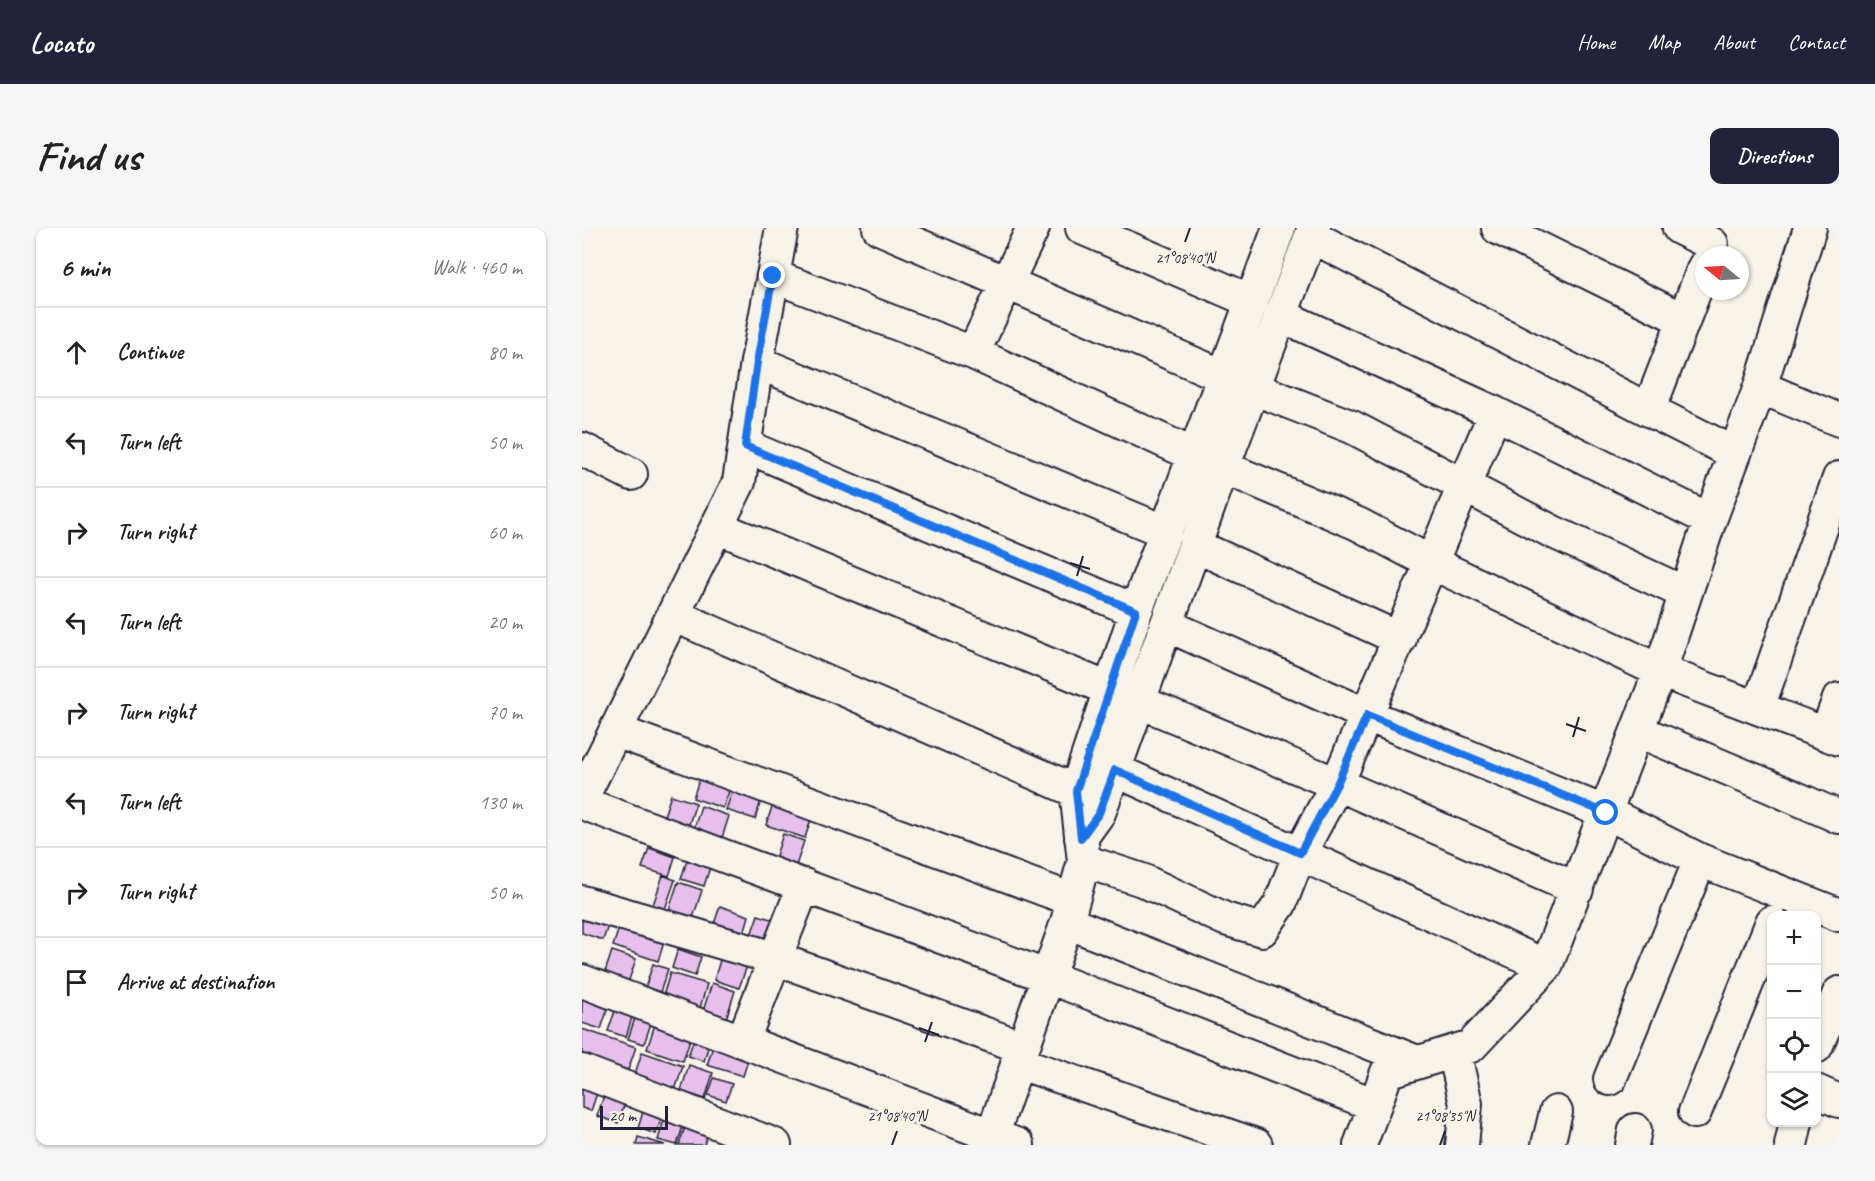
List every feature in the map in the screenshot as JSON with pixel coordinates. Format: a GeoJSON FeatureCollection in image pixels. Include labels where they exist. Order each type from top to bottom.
{"type":"FeatureCollection","features":[{"type":"Feature","properties":{"kind":"street"},"geometry":{"type":"LineString","coordinates":[[782,228],[757,362],[739,482],[582,800],[1046,976],[1375,1105]]}},
{"type":"Feature","properties":{"kind":"street"},"geometry":{"type":"LineString","coordinates":[[879,228],[1223,376]]}},
{"type":"Feature","properties":{"kind":"street"},"geometry":{"type":"LineString","coordinates":[[973,353],[1033,228]]}},
{"type":"Feature","properties":{"kind":"street"},"geometry":{"type":"LineString","coordinates":[[1082,228],[1251,301]]}},
{"type":"Feature","properties":{"kind":"street"},"geometry":{"type":"LineString","coordinates":[[1082,849],[1076,791],[1136,611],[1279,228]]}},
{"type":"Feature","properties":{"kind":"street"},"geometry":{"type":"LineString","coordinates":[[1498,228],[1684,320]]}},
{"type":"Feature","properties":{"kind":"street"},"geometry":{"type":"LineString","coordinates":[[1679,228],[1706,246]]}},
{"type":"Feature","properties":{"kind":"street"},"geometry":{"type":"LineString","coordinates":[[1360,1145],[1387,1072],[1471,1046],[1546,966],[1660,671],[1710,520],[1760,387],[1810,228]]}},
{"type":"Feature","properties":{"kind":"street"},"geometry":{"type":"LineString","coordinates":[[582,981],[742,1040],[1000,1142],[1020,1054],[1070,911],[1082,849],[1099,813],[1223,467],[1312,232],[1734,453]]}},
{"type":"Feature","properties":{"kind":"street"},"geometry":{"type":"LineString","coordinates":[[773,276],[973,353],[1194,455]]}},
{"type":"Feature","properties":{"kind":"street"},"geometry":{"type":"LineString","coordinates":[[1649,410],[1695,291]]}},
{"type":"Feature","properties":{"kind":"street"},"geometry":{"type":"LineString","coordinates":[[1280,315],[1495,413],[1710,520]]}},
{"type":"Feature","properties":{"kind":"street"},"geometry":{"type":"LineString","coordinates":[[757,362],[1166,532]]}},
{"type":"Feature","properties":{"kind":"street"},"geometry":{"type":"LineString","coordinates":[[1760,387],[1839,420]]}},
{"type":"Feature","properties":{"kind":"street"},"geometry":{"type":"LineString","coordinates":[[1252,388],[1352,427],[1551,531],[1685,593]]}},
{"type":"Feature","properties":{"kind":"street"},"geometry":{"type":"LineString","coordinates":[[1082,849],[1225,919],[1262,930],[1280,904],[1300,853],[1337,784],[1495,413]]}},
{"type":"Feature","properties":{"kind":"street"},"geometry":{"type":"LineString","coordinates":[[745,446],[1136,611]]}},
{"type":"Feature","properties":{"kind":"street"},"geometry":{"type":"LineString","coordinates":[[582,449],[631,474]]}},
{"type":"Feature","properties":{"kind":"street"},"geometry":{"type":"LineString","coordinates":[[1223,467],[1358,524],[1432,563],[1660,671],[1832,736],[1839,699]]}},
{"type":"Feature","properties":{"kind":"street"},"geometry":{"type":"LineString","coordinates":[[1758,708],[1839,478]]}},
{"type":"Feature","properties":{"kind":"street"},"geometry":{"type":"LineString","coordinates":[[717,527],[1111,690]]}},
{"type":"Feature","properties":{"kind":"street"},"geometry":{"type":"LineString","coordinates":[[1196,546],[1400,639]]}},
{"type":"Feature","properties":{"kind":"street"},"geometry":{"type":"LineString","coordinates":[[673,615],[1076,791]]}},
{"type":"Feature","properties":{"kind":"street"},"geometry":{"type":"LineString","coordinates":[[1167,625],[1367,715],[1606,813],[1700,860],[1779,904],[1839,915]]}},
{"type":"Feature","properties":{"kind":"street"},"geometry":{"type":"LineString","coordinates":[[1140,702],[1337,784],[1577,889]]}},
{"type":"Feature","properties":{"kind":"street"},"geometry":{"type":"LineString","coordinates":[[616,730],[1070,911],[1417,1062]]}},
{"type":"Feature","properties":{"kind":"street"},"geometry":{"type":"LineString","coordinates":[[1638,731],[1839,817]]}},
{"type":"Feature","properties":{"kind":"street"},"geometry":{"type":"LineString","coordinates":[[1115,770],[1546,966]]}},
{"type":"Feature","properties":{"kind":"street"},"geometry":{"type":"LineString","coordinates":[[1610,1079],[1700,860]]}},
{"type":"Feature","properties":{"kind":"street"},"geometry":{"type":"LineString","coordinates":[[742,1040],[804,885]]}},
{"type":"Feature","properties":{"kind":"street"},"geometry":{"type":"LineString","coordinates":[[582,902],[774,958],[1256,1145]]}},
{"type":"Feature","properties":{"kind":"street"},"geometry":{"type":"LineString","coordinates":[[1695,1112],[1767,934]]}},
{"type":"Feature","properties":{"kind":"street"},"geometry":{"type":"LineString","coordinates":[[1821,1038],[1836,1009]]}},
{"type":"Feature","properties":{"kind":"street"},"geometry":{"type":"LineString","coordinates":[[1454,1051],[1466,1104],[1462,1145]]}},
{"type":"Feature","properties":{"kind":"street"},"geometry":{"type":"LineString","coordinates":[[582,1071],[775,1145]]}},
{"type":"Feature","properties":{"kind":"street"},"geometry":{"type":"LineString","coordinates":[[1821,1093],[1839,1101]]}},
{"type":"Feature","properties":{"kind":"street"},"geometry":{"type":"LineString","coordinates":[[1548,1145],[1556,1112]]}},
{"type":"Feature","properties":{"kind":"street"},"geometry":{"type":"LineString","coordinates":[[1791,1145],[1795,1127]]}},
{"type":"Feature","properties":{"kind":"building"},"geometry":{"type":"Polygon","coordinates":[[[701,774],[732,783],[723,808],[693,798],[701,774]]]}},
{"type":"Feature","properties":{"kind":"building"},"geometry":{"type":"Polygon","coordinates":[[[734,786],[763,795],[755,819],[726,810],[734,786]]]}},
{"type":"Feature","properties":{"kind":"building"},"geometry":{"type":"Polygon","coordinates":[[[671,795],[696,803],[687,830],[662,822],[671,795]]]}},
{"type":"Feature","properties":{"kind":"building"},"geometry":{"type":"Polygon","coordinates":[[[775,798],[814,810],[805,838],[766,825],[775,798]]]}},
{"type":"Feature","properties":{"kind":"building"},"geometry":{"type":"Polygon","coordinates":[[[701,806],[729,816],[721,841],[693,832],[701,806]]]}},
{"type":"Feature","properties":{"kind":"building"},"geometry":{"type":"Polygon","coordinates":[[[783,834],[804,841],[795,869],[774,862],[783,834]]]}},
{"type":"Feature","properties":{"kind":"building"},"geometry":{"type":"Polygon","coordinates":[[[649,848],[675,857],[669,876],[642,868],[649,848]]]}},
{"type":"Feature","properties":{"kind":"building"},"geometry":{"type":"Polygon","coordinates":[[[691,848],[714,855],[704,886],[681,879],[691,848]]]}},
{"type":"Feature","properties":{"kind":"building"},"geometry":{"type":"Polygon","coordinates":[[[663,875],[675,880],[665,909],[653,905],[663,875]]]}},
{"type":"Feature","properties":{"kind":"building"},"geometry":{"type":"Polygon","coordinates":[[[678,882],[702,890],[693,918],[669,910],[678,882]]]}},
{"type":"Feature","properties":{"kind":"building"},"geometry":{"type":"Polygon","coordinates":[[[720,906],[749,916],[742,940],[712,930],[720,906]]]}},
{"type":"Feature","properties":{"kind":"building"},"geometry":{"type":"Polygon","coordinates":[[[585,909],[611,917],[603,940],[582,933],[585,909]]]}},
{"type":"Feature","properties":{"kind":"building"},"geometry":{"type":"Polygon","coordinates":[[[758,915],[777,921],[769,945],[750,938],[758,915]]]}},
{"type":"Feature","properties":{"kind":"building"},"geometry":{"type":"Polygon","coordinates":[[[621,922],[666,936],[658,961],[613,946],[621,922]]]}},
{"type":"Feature","properties":{"kind":"building"},"geometry":{"type":"Polygon","coordinates":[[[678,949],[701,957],[695,976],[672,968],[678,949]]]}},
{"type":"Feature","properties":{"kind":"building"},"geometry":{"type":"Polygon","coordinates":[[[612,951],[636,959],[627,986],[603,978],[612,951]]]}},
{"type":"Feature","properties":{"kind":"building"},"geometry":{"type":"Polygon","coordinates":[[[721,957],[747,966],[739,988],[714,980],[721,957]]]}},
{"type":"Feature","properties":{"kind":"building"},"geometry":{"type":"Polygon","coordinates":[[[653,964],[668,969],[660,992],[645,988],[653,964]]]}},
{"type":"Feature","properties":{"kind":"building"},"geometry":{"type":"Polygon","coordinates":[[[670,973],[707,984],[700,1008],[663,996],[670,973]]]}},
{"type":"Feature","properties":{"kind":"building"},"geometry":{"type":"Polygon","coordinates":[[[712,983],[735,991],[726,1019],[703,1011],[712,983]]]}},
{"type":"Feature","properties":{"kind":"building"},"geometry":{"type":"Polygon","coordinates":[[[582,989],[611,999],[601,1029],[582,1023],[582,989]]]}},
{"type":"Feature","properties":{"kind":"building"},"geometry":{"type":"Polygon","coordinates":[[[616,1008],[633,1014],[626,1037],[608,1031],[616,1008]]]}},
{"type":"Feature","properties":{"kind":"building"},"geometry":{"type":"Polygon","coordinates":[[[658,1015],[694,1027],[683,1061],[647,1049],[658,1015]]]}},
{"type":"Feature","properties":{"kind":"building"},"geometry":{"type":"Polygon","coordinates":[[[635,1018],[651,1023],[644,1044],[628,1039],[635,1018]]]}},
{"type":"Feature","properties":{"kind":"building"},"geometry":{"type":"Polygon","coordinates":[[[582,1029],[636,1047],[628,1070],[582,1055],[582,1029]]]}},
{"type":"Feature","properties":{"kind":"building"},"geometry":{"type":"Polygon","coordinates":[[[695,1036],[710,1041],[704,1061],[688,1056],[695,1036]]]}},
{"type":"Feature","properties":{"kind":"building"},"geometry":{"type":"Polygon","coordinates":[[[715,1040],[751,1051],[743,1076],[707,1065],[715,1040]]]}},
{"type":"Feature","properties":{"kind":"building"},"geometry":{"type":"Polygon","coordinates":[[[642,1052],[683,1066],[675,1090],[634,1077],[642,1052]]]}},
{"type":"Feature","properties":{"kind":"building"},"geometry":{"type":"Polygon","coordinates":[[[689,1065],[713,1073],[705,1099],[681,1091],[689,1065]]]}},
{"type":"Feature","properties":{"kind":"building"},"geometry":{"type":"Polygon","coordinates":[[[714,1078],[732,1084],[726,1101],[708,1095],[714,1078]]]}},
{"type":"Feature","properties":{"kind":"building"},"geometry":{"type":"Polygon","coordinates":[[[582,1082],[599,1087],[591,1111],[582,1108],[582,1082]]]}},
{"type":"Feature","properties":{"kind":"building"},"geometry":{"type":"Polygon","coordinates":[[[606,1090],[627,1097],[618,1123],[597,1116],[606,1090]]]}},
{"type":"Feature","properties":{"kind":"building"},"geometry":{"type":"Polygon","coordinates":[[[646,1102],[665,1108],[656,1134],[638,1128],[646,1102]]]}},
{"type":"Feature","properties":{"kind":"building"},"geometry":{"type":"Polygon","coordinates":[[[667,1110],[686,1117],[677,1145],[658,1140],[667,1110]]]}},
{"type":"Feature","properties":{"kind":"building"},"geometry":{"type":"Polygon","coordinates":[[[688,1118],[711,1125],[704,1145],[679,1145],[688,1118]]]}},
{"type":"Feature","properties":{"kind":"building"},"geometry":{"type":"Polygon","coordinates":[[[638,1137],[665,1145],[636,1145],[638,1137]]]}},
{"type":"Feature","properties":{"kind":"route"},"geometry":{"type":"LineString","coordinates":[[773,276],[757,362],[745,446],[1136,611],[1076,791],[1081,838],[1099,813],[1115,770],[1300,853],[1337,784],[1367,715],[1606,813]]}}]}
